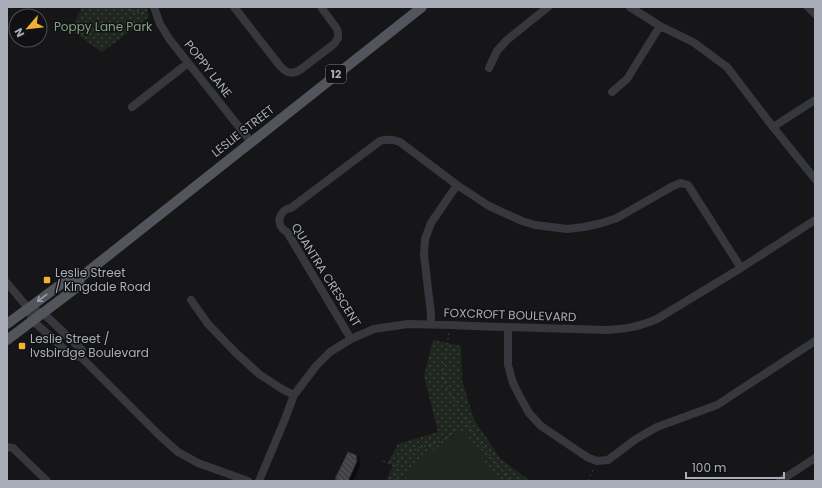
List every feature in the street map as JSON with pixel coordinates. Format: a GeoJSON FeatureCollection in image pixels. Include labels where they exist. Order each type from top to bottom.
{"type":"FeatureCollection","features":[{"type":"Feature","properties":{"kind":"main road","name":"LESLIE STREET"},"geometry":{"type":"LineString","coordinates":[[7,340],[76,288],[81,277],[422,7]]}},
{"type":"Feature","properties":{"kind":"main road","name":"LESLIE STREET"},"geometry":{"type":"LineString","coordinates":[[7,324],[68,279],[81,277]]}},
{"type":"Feature","properties":{"kind":"street"},"geometry":{"type":"LineString","coordinates":[[234,7],[280,66],[287,72],[292,73],[300,70],[336,41],[338,34],[337,29],[321,7]]}},
{"type":"Feature","properties":{"kind":"street"},"geometry":{"type":"LineString","coordinates":[[489,68],[497,51],[506,40],[548,7]]}},
{"type":"Feature","properties":{"kind":"street"},"geometry":{"type":"LineString","coordinates":[[630,7],[660,26],[693,42],[727,67],[773,127],[815,178]]}},
{"type":"Feature","properties":{"kind":"street"},"geometry":{"type":"LineString","coordinates":[[808,7],[815,14]]}},
{"type":"Feature","properties":{"kind":"street","name":"POPPY LANE"},"geometry":{"type":"LineString","coordinates":[[152,9],[164,31],[251,142]]}},
{"type":"Feature","properties":{"kind":"street"},"geometry":{"type":"LineString","coordinates":[[612,92],[627,79],[660,26]]}},
{"type":"Feature","properties":{"kind":"street"},"geometry":{"type":"LineString","coordinates":[[132,108],[188,63]]}},
{"type":"Feature","properties":{"kind":"street"},"geometry":{"type":"LineString","coordinates":[[773,127],[815,100]]}},
{"type":"Feature","properties":{"kind":"street","name":"QUANTRA CRESCENT"},"geometry":{"type":"LineString","coordinates":[[351,339],[287,232],[283,230],[280,217],[282,212],[291,208],[380,141],[388,139],[400,142],[457,185],[489,206],[522,221],[535,225],[567,229],[584,228],[617,218],[673,186],[681,183],[688,185],[740,268]]}},
{"type":"Feature","properties":{"kind":"street"},"geometry":{"type":"LineString","coordinates":[[431,324],[424,255],[425,239],[431,223],[457,185]]}},
{"type":"Feature","properties":{"kind":"street","name":"FOXCROFT BOULEVARD"},"geometry":{"type":"LineString","coordinates":[[259,481],[294,395],[316,366],[330,352],[351,339],[374,329],[408,324],[606,330],[627,329],[643,325],[657,319],[815,220]]}},
{"type":"Feature","properties":{"kind":"street"},"geometry":{"type":"LineString","coordinates":[[7,283],[28,308],[33,321],[72,356],[81,357],[178,452],[198,463],[248,481]]}},
{"type":"Feature","properties":{"kind":"street"},"geometry":{"type":"LineString","coordinates":[[191,300],[208,324],[236,353],[259,374],[294,395]]}},
{"type":"Feature","properties":{"kind":"street"},"geometry":{"type":"LineString","coordinates":[[28,308],[43,313],[82,350],[81,357]]}},
{"type":"Feature","properties":{"kind":"street"},"geometry":{"type":"LineString","coordinates":[[508,328],[508,365],[513,383],[529,413],[541,426],[584,455],[597,461],[608,460],[636,439],[657,427],[717,405],[815,341]]}},
{"type":"Feature","properties":{"kind":"street"},"geometry":{"type":"LineString","coordinates":[[7,447],[13,448],[46,481]]}},
{"type":"Feature","properties":{"kind":"street"},"geometry":{"type":"LineString","coordinates":[[780,481],[815,458]]}},
{"type":"Feature","properties":{"kind":"path"},"geometry":{"type":"LineString","coordinates":[[124,7],[138,13],[152,9]]}},
{"type":"Feature","properties":{"kind":"path"},"geometry":{"type":"LineString","coordinates":[[451,325],[443,371],[444,381],[465,420],[481,444],[510,481]]}},
{"type":"Feature","properties":{"kind":"path"},"geometry":{"type":"LineString","coordinates":[[396,481],[396,468],[398,462],[406,454],[445,439],[465,420]]}},
{"type":"Feature","properties":{"kind":"path"},"geometry":{"type":"LineString","coordinates":[[383,461],[396,468]]}},
{"type":"Feature","properties":{"kind":"path"},"geometry":{"type":"LineString","coordinates":[[588,481],[597,461]]}},
{"type":"Feature","properties":{"kind":"green space","name":"Poppy Lane Park"},"geometry":{"type":"Polygon","coordinates":[[[82,7],[147,7],[149,17],[102,52],[71,30],[82,7]]]}},
{"type":"Feature","properties":{"kind":"green space"},"geometry":{"type":"Polygon","coordinates":[[[433,340],[461,346],[462,381],[474,419],[500,458],[530,481],[386,481],[393,465],[388,462],[398,444],[438,432],[424,376],[433,340]]]}},
{"type":"Feature","properties":{"kind":"green space"},"geometry":{"type":"Polygon","coordinates":[[[459,431],[465,432],[498,481],[408,481],[403,474],[459,431]]]}},
{"type":"Feature","properties":{"kind":"building"},"geometry":{"type":"Polygon","coordinates":[[[348,452],[356,455],[357,461],[348,481],[339,481],[335,479],[348,452]]]}},
{"type":"Feature","properties":{"kind":"place","name":"Leslie Street / Kingdale Road"},"geometry":{"type":"Point","coordinates":[47,280]}},
{"type":"Feature","properties":{"kind":"place","name":"Leslie Street / Ivsbirdge Boulevard"},"geometry":{"type":"Point","coordinates":[22,346]}}]}
